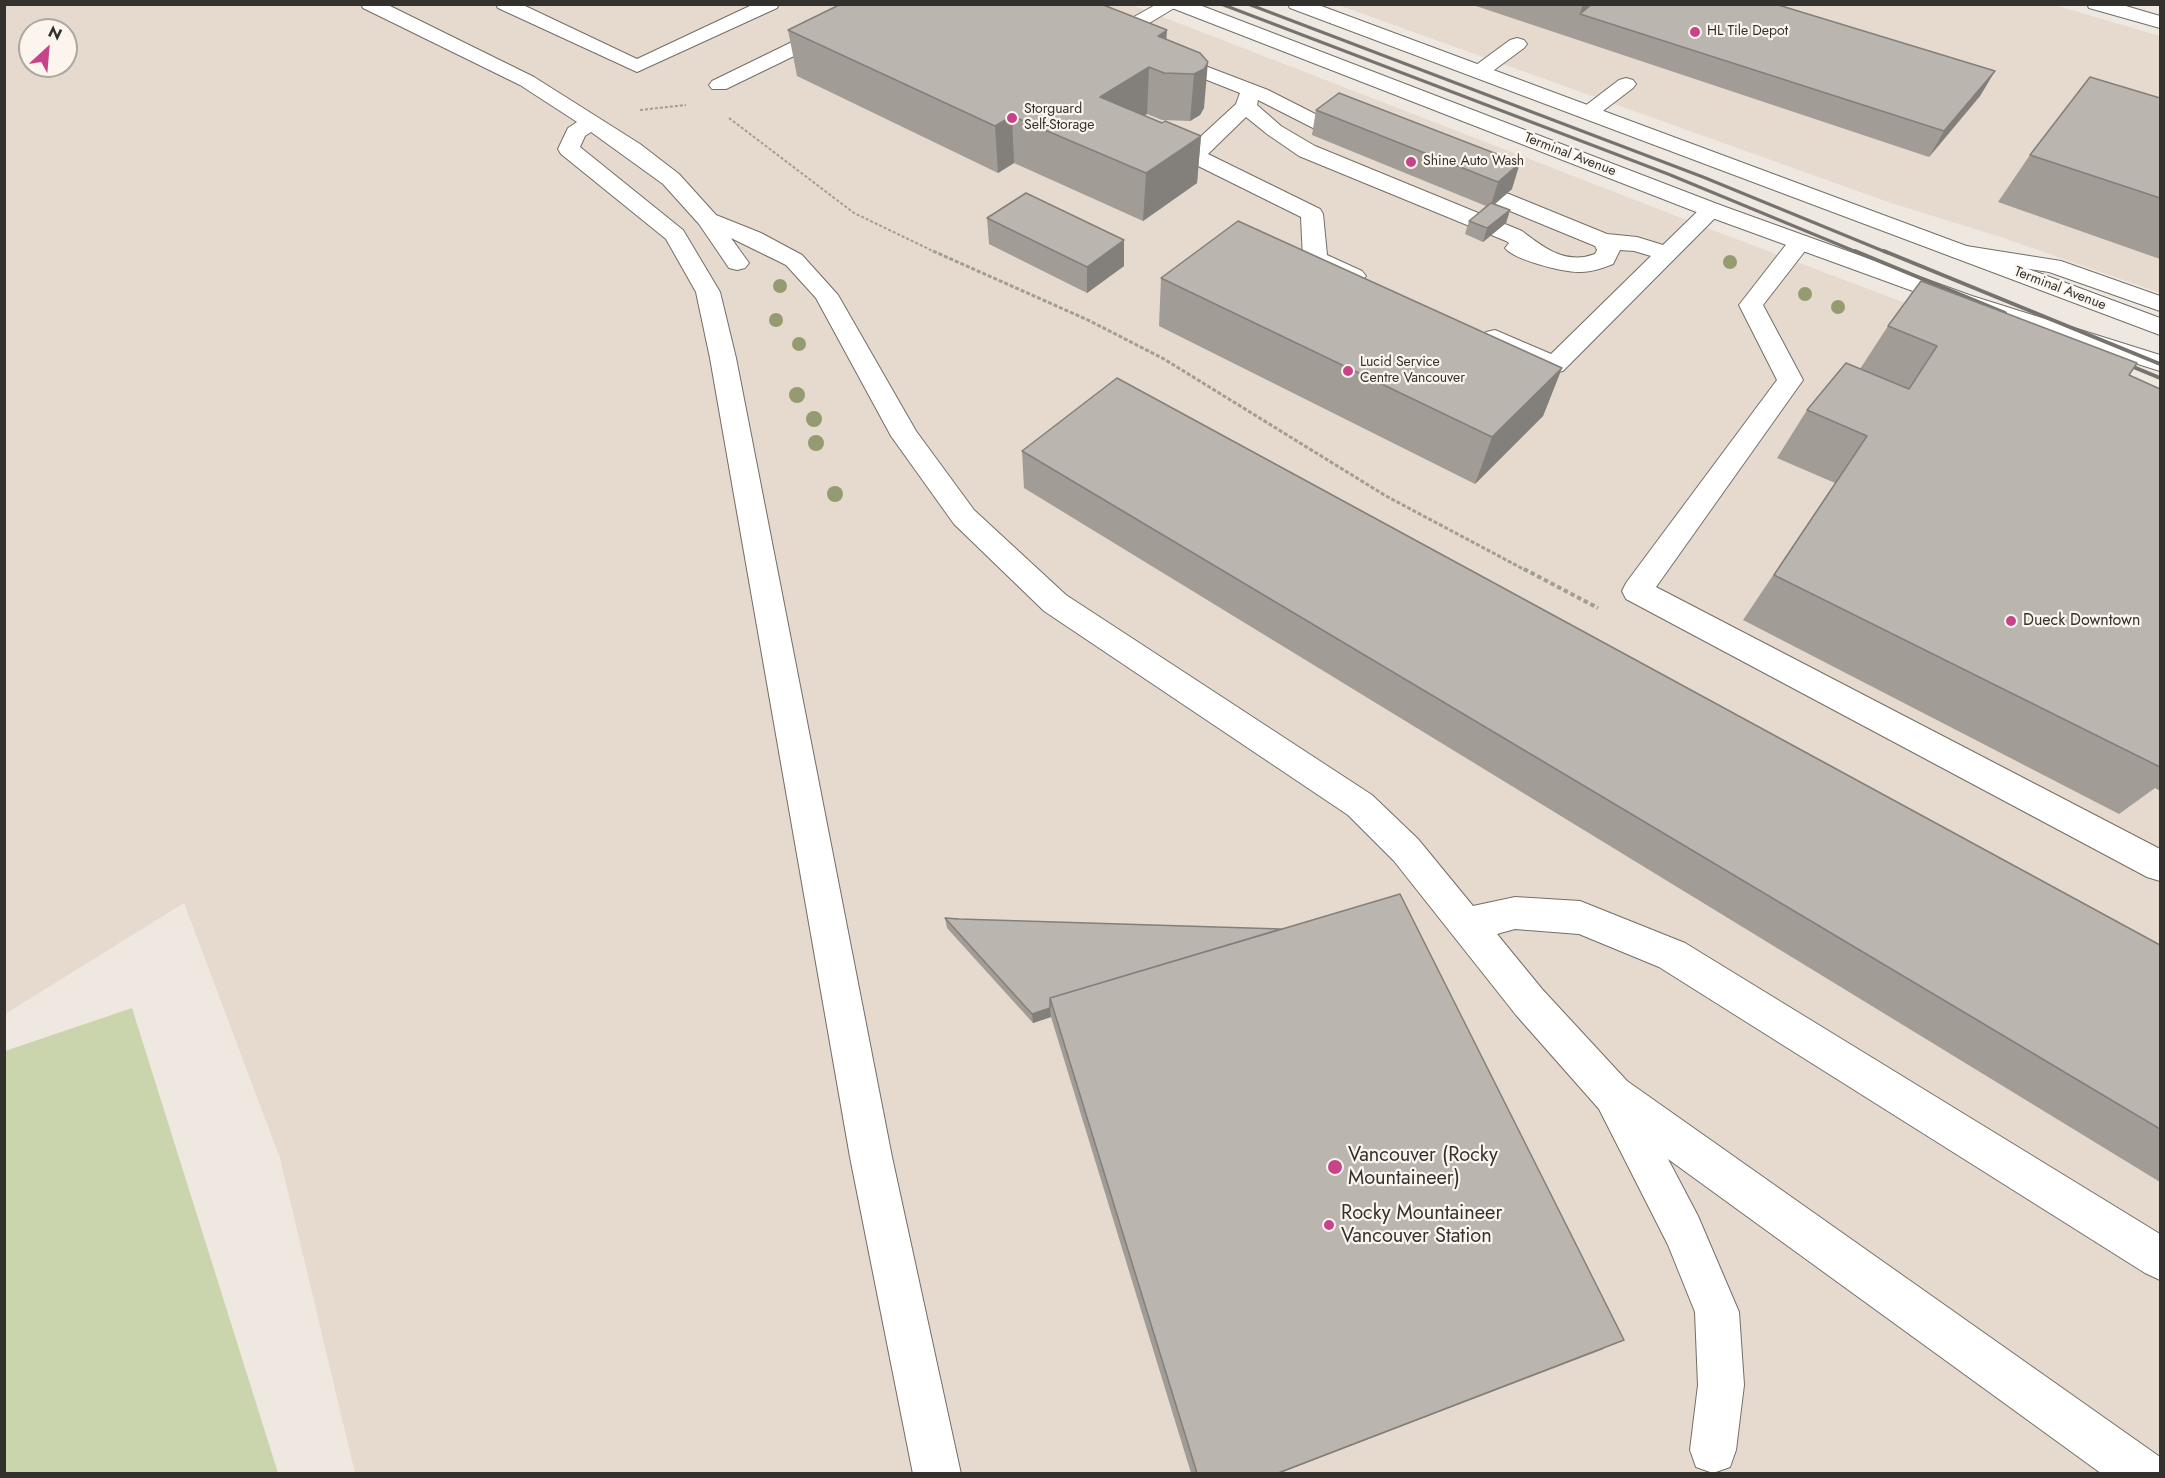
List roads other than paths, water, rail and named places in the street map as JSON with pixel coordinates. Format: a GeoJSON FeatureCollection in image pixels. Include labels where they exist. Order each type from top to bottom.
{"type":"FeatureCollection","features":[{"type":"Feature","properties":{"kind":"main road"},"geometry":{"type":"LineString","coordinates":[[370,4],[527,81],[592,120],[671,179],[708,220],[737,263]]}},
{"type":"Feature","properties":{"kind":"main road"},"geometry":{"type":"LineString","coordinates":[[505,4],[637,66],[771,4]]}},
{"type":"Feature","properties":{"kind":"main road"},"geometry":{"type":"LineString","coordinates":[[719,85],[886,4]]}},
{"type":"Feature","properties":{"kind":"main road"},"geometry":{"type":"LineString","coordinates":[[1114,36],[1172,4]]}},
{"type":"Feature","properties":{"kind":"main road","name":"Terminal Avenue"},"geometry":{"type":"LineString","coordinates":[[1179,4],[1800,242],[1963,301],[2160,363]]}},
{"type":"Feature","properties":{"kind":"main road","name":"Terminal Avenue"},"geometry":{"type":"LineString","coordinates":[[1297,4],[2160,327]]}},
{"type":"Feature","properties":{"kind":"main road"},"geometry":{"type":"LineString","coordinates":[[2096,4],[2160,22]]}},
{"type":"Feature","properties":{"kind":"main road"},"geometry":{"type":"LineString","coordinates":[[1093,28],[1141,47],[1248,98],[1280,101],[1302,116],[1324,126]]}},
{"type":"Feature","properties":{"kind":"main road"},"geometry":{"type":"LineString","coordinates":[[1479,72],[1517,45]]}},
{"type":"Feature","properties":{"kind":"main road"},"geometry":{"type":"LineString","coordinates":[[1588,113],[1626,84]]}},
{"type":"Feature","properties":{"kind":"main road"},"geometry":{"type":"LineString","coordinates":[[1248,98],[1274,130],[1307,151],[1443,209],[1462,227],[1566,266],[1589,266],[1605,259],[1609,250],[1603,241]]}},
{"type":"Feature","properties":{"kind":"main road"},"geometry":{"type":"LineString","coordinates":[[1248,98],[1194,155],[1312,214],[1315,259],[1369,283]]}},
{"type":"Feature","properties":{"kind":"main road"},"geometry":{"type":"LineString","coordinates":[[592,120],[576,133],[569,148],[675,235],[708,292],[723,358],[871,1157],[936,1473]]}},
{"type":"Feature","properties":{"kind":"main road"},"geometry":{"type":"LineString","coordinates":[[1501,199],[1603,241],[1637,244],[1667,254]]}},
{"type":"Feature","properties":{"kind":"main road"},"geometry":{"type":"LineString","coordinates":[[1478,331],[1554,365],[1713,210]]}},
{"type":"Feature","properties":{"kind":"main road"},"geometry":{"type":"LineString","coordinates":[[708,220],[753,238],[794,260],[826,295],[904,436],[958,508],[1055,603],[1360,805],[1406,850],[1529,1002],[1613,1095],[2143,1473]]}},
{"type":"Feature","properties":{"kind":"main road"},"geometry":{"type":"LineString","coordinates":[[1800,242],[1751,305],[1790,380],[1637,591],[2160,866]]}},
{"type":"Feature","properties":{"kind":"main road","name":"Terminal Avenue"},"geometry":{"type":"LineString","coordinates":[[1959,252],[2053,266],[2160,304]]}},
{"type":"Feature","properties":{"kind":"main road","name":"Terminal Avenue"},"geometry":{"type":"LineString","coordinates":[[1963,301],[2071,360]]}},
{"type":"Feature","properties":{"kind":"main road"},"geometry":{"type":"LineString","coordinates":[[1466,924],[1515,913],[1580,918],[1672,955],[2160,1258]]}},
{"type":"Feature","properties":{"kind":"main road"},"geometry":{"type":"LineString","coordinates":[[1613,1095],[1683,1231],[1717,1312],[1721,1385],[1713,1450]]}},
{"type":"Feature","properties":{"kind":"railway"},"geometry":{"type":"LineString","coordinates":[[1221,4],[1668,174],[1859,253]]}},
{"type":"Feature","properties":{"kind":"railway"},"geometry":{"type":"LineString","coordinates":[[1248,4],[1703,177],[1888,253]]}},
{"type":"Feature","properties":{"kind":"railway"},"geometry":{"type":"LineString","coordinates":[[1855,251],[2005,313]]}},
{"type":"Feature","properties":{"kind":"railway"},"geometry":{"type":"LineString","coordinates":[[1884,251],[2160,364]]}},
{"type":"Feature","properties":{"kind":"railway"},"geometry":{"type":"LineString","coordinates":[[2119,361],[2160,378]]}},
{"type":"Feature","properties":{"kind":"place","name":"HL Tile Depot"},"geometry":{"type":"Point","coordinates":[1695,32]}},
{"type":"Feature","properties":{"kind":"place","name":"Storguard Self-Storage"},"geometry":{"type":"Point","coordinates":[1012,118]}},
{"type":"Feature","properties":{"kind":"place","name":"Shine Auto Wash"},"geometry":{"type":"Point","coordinates":[1411,162]}},
{"type":"Feature","properties":{"kind":"place","name":"Lucid Service Centre Vancouver"},"geometry":{"type":"Point","coordinates":[1348,371]}},
{"type":"Feature","properties":{"kind":"place","name":"Dueck Downtown"},"geometry":{"type":"Point","coordinates":[2011,621]}},
{"type":"Feature","properties":{"kind":"place","name":"Vancouver (Rocky Mountaineer)"},"geometry":{"type":"Point","coordinates":[1335,1167]}},
{"type":"Feature","properties":{"kind":"place","name":"Rocky Mountaineer Vancouver Station"},"geometry":{"type":"Point","coordinates":[1329,1225]}}]}
